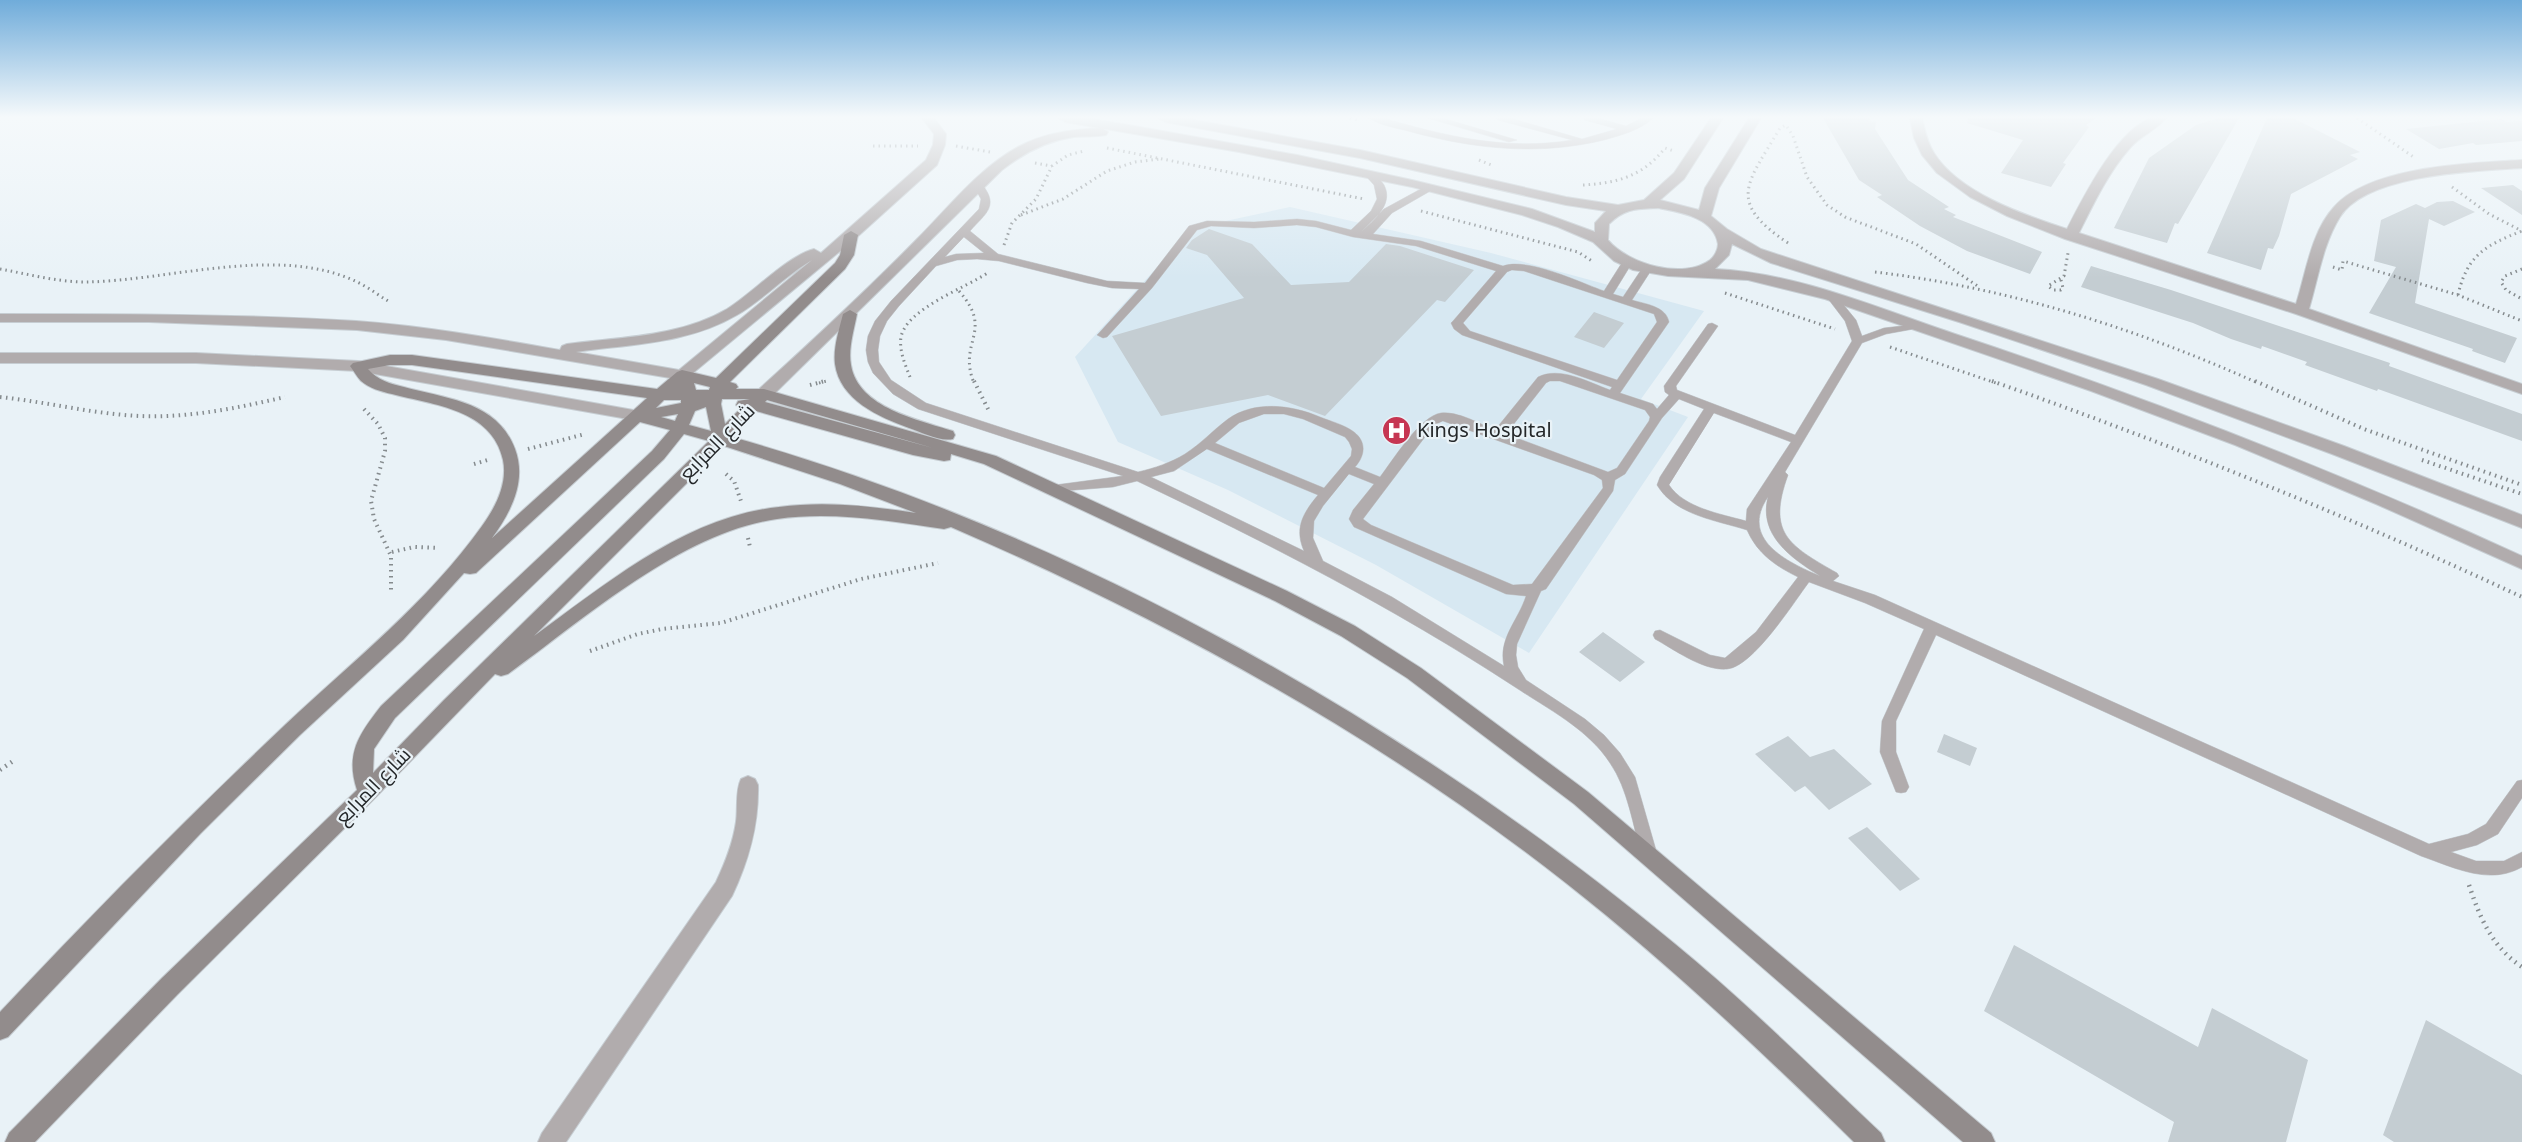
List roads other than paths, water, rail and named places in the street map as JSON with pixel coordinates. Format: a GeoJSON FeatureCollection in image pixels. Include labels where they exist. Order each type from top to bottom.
{"type":"FeatureCollection","features":[{"type":"Feature","properties":{"kind":"main road"},"geometry":{"type":"LineString","coordinates":[[720,437],[716,395],[840,266],[847,255],[851,235]]}},
{"type":"Feature","properties":{"kind":"main road"},"geometry":{"type":"LineString","coordinates":[[850,314],[843,350],[843,366],[846,376],[858,394],[873,406],[956,438],[990,460],[1281,596],[1358,637],[1414,673],[1581,798],[1982,1142]]}},
{"type":"Feature","properties":{"kind":"main road"},"geometry":{"type":"LineString","coordinates":[[387,643],[478,544],[501,510],[510,488],[512,467],[508,448],[498,431],[483,417],[462,406],[379,386],[367,380],[360,373],[358,366],[390,360],[412,360],[690,401]]}},
{"type":"Feature","properties":{"kind":"main road"},"geometry":{"type":"LineString","coordinates":[[0,1029],[78,944],[293,728],[682,375],[690,401],[681,427],[658,455],[388,712],[372,732],[362,754],[361,774],[369,792]]}},
{"type":"Feature","properties":{"kind":"main road","name":"شارع المرابع"},"geometry":{"type":"LineString","coordinates":[[682,375],[716,395]]}},
{"type":"Feature","properties":{"kind":"main road"},"geometry":{"type":"LineString","coordinates":[[639,416],[716,395],[758,400],[913,450],[951,457],[990,460]]}},
{"type":"Feature","properties":{"kind":"main road","name":"شارع المرابع"},"geometry":{"type":"LineString","coordinates":[[18,1142],[170,986],[369,792],[451,705],[672,489],[758,400]]}},
{"type":"Feature","properties":{"kind":"main road"},"geometry":{"type":"LineString","coordinates":[[639,416],[720,437],[910,502],[971,527],[1153,612],[1256,666],[1364,730],[1476,805],[1595,892],[1730,1006],[1872,1142]]}},
{"type":"Feature","properties":{"kind":"main road"},"geometry":{"type":"LineString","coordinates":[[451,705],[653,560],[681,543],[716,529],[774,513],[826,509],[971,527]]}},
{"type":"Feature","properties":{"kind":"street"},"geometry":{"type":"LineString","coordinates":[[0,318],[137,317],[357,326],[446,335],[682,375],[851,235],[922,171]]}},
{"type":"Feature","properties":{"kind":"street"},"geometry":{"type":"LineString","coordinates":[[758,400],[850,314],[994,171]]}},
{"type":"Feature","properties":{"kind":"street"},"geometry":{"type":"LineString","coordinates":[[1351,171],[1550,219],[1601,241],[1624,268],[1757,278],[1915,326],[2246,444],[2395,504],[2522,563]]}},
{"type":"Feature","properties":{"kind":"street"},"geometry":{"type":"LineString","coordinates":[[1434,171],[1566,201],[1617,209],[1649,203],[1678,207],[1704,217],[1721,232],[1756,252],[1776,260],[1970,320],[2147,381],[2321,444],[2522,522]]}},
{"type":"Feature","properties":{"kind":"street"},"geometry":{"type":"LineString","coordinates":[[1649,203],[1682,171]]}},
{"type":"Feature","properties":{"kind":"street"},"geometry":{"type":"LineString","coordinates":[[1704,217],[1712,188],[1722,171]]}},
{"type":"Feature","properties":{"kind":"street"},"geometry":{"type":"LineString","coordinates":[[1944,171],[1964,188],[2020,218],[2301,311],[2522,389]]}},
{"type":"Feature","properties":{"kind":"street"},"geometry":{"type":"LineString","coordinates":[[2070,236],[2106,171]]}},
{"type":"Feature","properties":{"kind":"street"},"geometry":{"type":"LineString","coordinates":[[2301,311],[2327,227],[2340,208],[2364,192],[2392,181],[2451,171]]}},
{"type":"Feature","properties":{"kind":"street"},"geometry":{"type":"LineString","coordinates":[[1601,241],[1598,231],[1600,223],[1617,209]]}},
{"type":"Feature","properties":{"kind":"street"},"geometry":{"type":"LineString","coordinates":[[1689,272],[1705,268],[1717,261],[1724,252],[1726,242],[1721,232]]}},
{"type":"Feature","properties":{"kind":"street"},"geometry":{"type":"LineString","coordinates":[[549,352],[652,340],[694,329],[732,312],[799,262],[851,235]]}},
{"type":"Feature","properties":{"kind":"street"},"geometry":{"type":"LineString","coordinates":[[0,358],[196,358],[358,366],[639,416]]}},
{"type":"Feature","properties":{"kind":"street"},"geometry":{"type":"LineString","coordinates":[[551,1142],[724,889],[735,867],[747,824],[748,785]]}},
{"type":"Feature","properties":{"kind":"lane"},"geometry":{"type":"LineString","coordinates":[[1353,234],[1379,207],[1383,198],[1381,187],[1370,175]]}},
{"type":"Feature","properties":{"kind":"lane"},"geometry":{"type":"LineString","coordinates":[[978,185],[986,195],[987,202],[984,210],[881,321],[875,333],[873,349],[875,369],[880,377],[905,398],[922,406],[1140,477],[1267,537],[1437,630],[1580,723],[1599,739],[1615,757],[1627,777],[1650,857]]}},
{"type":"Feature","properties":{"kind":"lane"},"geometry":{"type":"LineString","coordinates":[[1366,235],[1380,218],[1396,205],[1428,188]]}},
{"type":"Feature","properties":{"kind":"lane"},"geometry":{"type":"LineString","coordinates":[[1103,335],[1148,286],[1188,233],[1201,225],[1297,222],[1353,234],[1417,243],[1503,270]]}},
{"type":"Feature","properties":{"kind":"lane"},"geometry":{"type":"LineString","coordinates":[[963,231],[995,258]]}},
{"type":"Feature","properties":{"kind":"lane"},"geometry":{"type":"LineString","coordinates":[[932,265],[951,257],[995,258],[1106,284],[1148,286]]}},
{"type":"Feature","properties":{"kind":"lane"},"geometry":{"type":"LineString","coordinates":[[1616,390],[1663,318],[1653,310],[1524,268],[1511,267],[1503,270],[1459,319],[1458,327],[1466,333],[1578,371],[1649,407],[1656,417]]}},
{"type":"Feature","properties":{"kind":"lane"},"geometry":{"type":"LineString","coordinates":[[1607,295],[1624,268]]}},
{"type":"Feature","properties":{"kind":"lane"},"geometry":{"type":"LineString","coordinates":[[1626,301],[1633,287],[1647,269]]}},
{"type":"Feature","properties":{"kind":"lane"},"geometry":{"type":"LineString","coordinates":[[1834,300],[1850,320],[1860,338]]}},
{"type":"Feature","properties":{"kind":"lane"},"geometry":{"type":"LineString","coordinates":[[1712,326],[1670,386],[1671,392],[1798,440]]}},
{"type":"Feature","properties":{"kind":"lane"},"geometry":{"type":"LineString","coordinates":[[1915,326],[1860,338],[1788,458],[1753,509],[1751,527],[1755,537],[1771,555],[1807,574],[1870,599],[2427,851],[2476,868],[2506,868],[2522,859]]}},
{"type":"Feature","properties":{"kind":"lane"},"geometry":{"type":"LineString","coordinates":[[1529,354],[1535,366],[1548,377]]}},
{"type":"Feature","properties":{"kind":"lane"},"geometry":{"type":"LineString","coordinates":[[1498,435],[1542,380],[1548,377],[1561,377],[1616,390]]}},
{"type":"Feature","properties":{"kind":"lane"},"geometry":{"type":"LineString","coordinates":[[1608,478],[1621,471],[1656,417],[1676,395]]}},
{"type":"Feature","properties":{"kind":"lane"},"geometry":{"type":"LineString","coordinates":[[1711,408],[1663,485],[1668,495],[1679,503],[1751,527]]}},
{"type":"Feature","properties":{"kind":"lane"},"geometry":{"type":"LineString","coordinates":[[1055,489],[1140,477],[1184,461],[1243,416],[1263,410],[1284,410],[1329,424],[1349,434],[1356,441],[1358,449],[1357,457],[1310,515],[1305,526],[1310,551],[1319,565]]}},
{"type":"Feature","properties":{"kind":"lane"},"geometry":{"type":"LineString","coordinates":[[1435,418],[1450,418],[1598,472],[1608,478],[1609,488],[1541,585],[1535,589],[1520,592],[1359,524],[1356,519],[1358,513],[1435,418]]}},
{"type":"Feature","properties":{"kind":"lane"},"geometry":{"type":"LineString","coordinates":[[1206,444],[1327,494]]}},
{"type":"Feature","properties":{"kind":"lane"},"geometry":{"type":"LineString","coordinates":[[1788,458],[1772,512],[1774,524],[1780,536],[1802,558],[1870,599]]}},
{"type":"Feature","properties":{"kind":"lane"},"geometry":{"type":"LineString","coordinates":[[1348,469],[1382,483]]}},
{"type":"Feature","properties":{"kind":"lane"},"geometry":{"type":"LineString","coordinates":[[1660,634],[1707,660],[1727,664],[1744,654],[1756,642],[1807,574]]}},
{"type":"Feature","properties":{"kind":"lane"},"geometry":{"type":"LineString","coordinates":[[1522,684],[1511,668],[1508,650],[1510,639],[1533,601],[1535,589]]}},
{"type":"Feature","properties":{"kind":"lane"},"geometry":{"type":"LineString","coordinates":[[1901,787],[1888,752],[1889,721],[1932,627]]}},
{"type":"Feature","properties":{"kind":"lane"},"geometry":{"type":"LineString","coordinates":[[2427,851],[2471,840],[2492,829],[2522,786]]}},
{"type":"Feature","properties":{"kind":"place","name":"Kings Hospital"},"geometry":{"type":"Point","coordinates":[1396,430]}}]}
